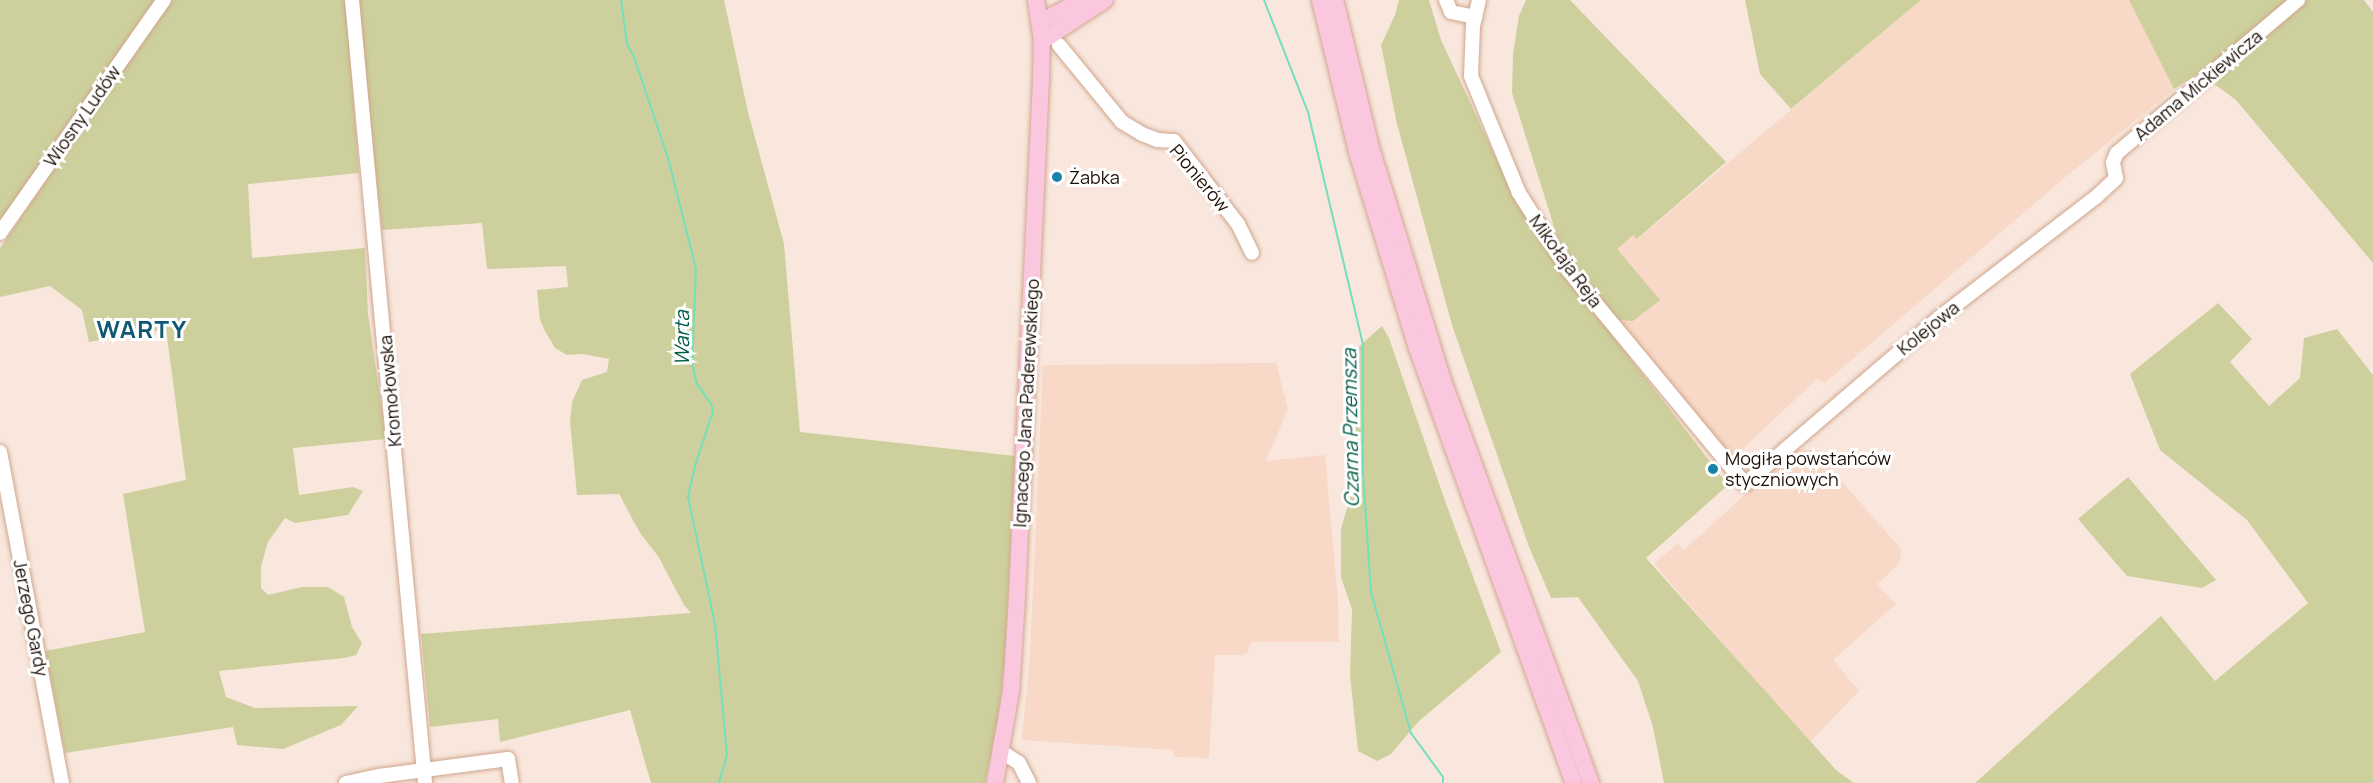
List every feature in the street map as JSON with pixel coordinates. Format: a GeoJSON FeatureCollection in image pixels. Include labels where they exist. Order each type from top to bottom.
{"type":"FeatureCollection","features":[{"type":"Feature","properties":{"kind":"main road","name":"Ignacego Jana Paderewskiego"},"geometry":{"type":"LineString","coordinates":[[995,783],[1002,752],[1012,671],[1017,598],[1042,41],[1036,0]]}},
{"type":"Feature","properties":{"kind":"main road"},"geometry":{"type":"LineString","coordinates":[[1051,0],[1067,8]]}},
{"type":"Feature","properties":{"kind":"main road"},"geometry":{"type":"LineString","coordinates":[[1040,22],[1067,8],[1099,0]]}},
{"type":"Feature","properties":{"kind":"main road"},"geometry":{"type":"LineString","coordinates":[[1042,41],[1105,0]]}},
{"type":"Feature","properties":{"kind":"main road"},"geometry":{"type":"LineString","coordinates":[[1320,0],[1357,153],[1417,348],[1541,670],[1591,783]]}},
{"type":"Feature","properties":{"kind":"main road"},"geometry":{"type":"LineString","coordinates":[[1335,0],[1353,81],[1418,306],[1530,640]]}},
{"type":"Feature","properties":{"kind":"main road"},"geometry":{"type":"LineString","coordinates":[[1541,670],[1574,783]]}},
{"type":"Feature","properties":{"kind":"street","name":"Wiosny Ludów"},"geometry":{"type":"LineString","coordinates":[[0,233],[164,0]]}},
{"type":"Feature","properties":{"kind":"street","name":"Kromołowska"},"geometry":{"type":"LineString","coordinates":[[352,0],[425,777]]}},
{"type":"Feature","properties":{"kind":"street"},"geometry":{"type":"LineString","coordinates":[[1446,0],[1451,12],[1475,17]]}},
{"type":"Feature","properties":{"kind":"street","name":"Mikołaja Reja"},"geometry":{"type":"LineString","coordinates":[[1479,0],[1470,58],[1471,76],[1519,193],[1568,270],[1745,484]]}},
{"type":"Feature","properties":{"kind":"street","name":"Adama Mickiewicza"},"geometry":{"type":"LineString","coordinates":[[2116,178],[2113,162],[2117,153],[2298,0]]}},
{"type":"Feature","properties":{"kind":"street","name":"Pionierów"},"geometry":{"type":"LineString","coordinates":[[1059,45],[1122,122],[1142,134],[1174,141],[1238,224],[1252,253]]}},
{"type":"Feature","properties":{"kind":"street","name":"Kolejowa"},"geometry":{"type":"LineString","coordinates":[[1745,484],[1940,317],[2097,196],[2116,178]]}},
{"type":"Feature","properties":{"kind":"street","name":"Jerzego Gardy"},"geometry":{"type":"LineString","coordinates":[[0,452],[62,783]]}},
{"type":"Feature","properties":{"kind":"street"},"geometry":{"type":"LineString","coordinates":[[1002,752],[1019,763],[1029,783]]}},
{"type":"Feature","properties":{"kind":"street"},"geometry":{"type":"LineString","coordinates":[[346,783],[379,776],[425,777],[508,759],[512,783]]}},
{"type":"Feature","properties":{"kind":"shaded area"},"geometry":{"type":"Polygon","coordinates":[[[1921,0],[2129,0],[2174,89],[2069,174],[1825,383],[1817,379],[1733,458],[1583,278],[1633,234],[1638,239],[1921,0]]]}},
{"type":"Feature","properties":{"kind":"shaded area"},"geometry":{"type":"Polygon","coordinates":[[[1276,363],[1288,409],[1266,461],[1325,455],[1338,600],[1339,642],[1251,642],[1248,652],[1243,655],[1215,655],[1209,758],[1174,757],[1174,750],[1022,740],[1030,655],[1043,365],[1276,363]]]}},
{"type":"Feature","properties":{"kind":"shaded area"},"geometry":{"type":"Polygon","coordinates":[[[1795,449],[1814,450],[1901,549],[1900,563],[1877,584],[1896,604],[1833,660],[1859,691],[1809,743],[1654,564],[1678,543],[1684,550],[1795,449]]]}},
{"type":"Feature","properties":{"kind":"green space"},"geometry":{"type":"Polygon","coordinates":[[[0,0],[155,0],[0,227],[0,0]]]}},
{"type":"Feature","properties":{"kind":"green space"},"geometry":{"type":"Polygon","coordinates":[[[170,0],[346,0],[359,173],[248,184],[252,258],[365,248],[368,314],[386,439],[293,448],[299,495],[353,487],[363,491],[348,515],[295,523],[285,518],[268,542],[261,566],[261,588],[268,595],[302,587],[328,587],[344,597],[352,627],[362,643],[356,655],[344,658],[219,671],[226,697],[255,708],[358,706],[341,725],[283,749],[237,745],[233,727],[65,753],[45,651],[145,632],[123,494],[186,480],[166,329],[89,342],[82,310],[50,286],[0,297],[0,248],[170,0]]]}},
{"type":"Feature","properties":{"kind":"green space"},"geometry":{"type":"Polygon","coordinates":[[[357,0],[724,0],[748,112],[784,244],[800,432],[1015,456],[1005,659],[998,719],[985,783],[651,783],[630,710],[500,742],[498,719],[430,727],[421,634],[691,613],[684,605],[658,556],[640,533],[619,494],[577,495],[570,422],[572,402],[582,380],[607,372],[609,359],[582,354],[567,355],[555,348],[545,331],[540,320],[537,290],[568,287],[566,266],[487,269],[482,223],[382,230],[357,0]]]}},
{"type":"Feature","properties":{"kind":"green space"},"geometry":{"type":"Polygon","coordinates":[[[1399,0],[1429,0],[1441,40],[1517,203],[1560,267],[1728,485],[1646,558],[1837,771],[1854,783],[1664,783],[1653,727],[1638,681],[1578,597],[1551,598],[1529,547],[1452,325],[1397,124],[1381,45],[1395,15],[1399,0]]]}},
{"type":"Feature","properties":{"kind":"green space"},"geometry":{"type":"Polygon","coordinates":[[[1526,0],[1570,0],[1726,162],[1637,239],[1633,235],[1617,249],[1660,300],[1633,321],[1618,320],[1562,252],[1512,93],[1513,54],[1519,16],[1526,0]]]}},
{"type":"Feature","properties":{"kind":"green space"},"geometry":{"type":"Polygon","coordinates":[[[1745,0],[1921,0],[1791,109],[1760,74],[1745,0]]]}},
{"type":"Feature","properties":{"kind":"green space"},"geometry":{"type":"Polygon","coordinates":[[[2129,0],[2364,0],[2373,12],[2373,263],[2236,100],[2199,73],[2174,89],[2129,0]]]}},
{"type":"Feature","properties":{"kind":"green space"},"geometry":{"type":"Polygon","coordinates":[[[2218,303],[2252,339],[2230,362],[2269,406],[2300,378],[2304,338],[2337,329],[2373,375],[2373,783],[1975,783],[2161,616],[2215,681],[2308,603],[2247,520],[2160,450],[2130,374],[2218,303]]]}},
{"type":"Feature","properties":{"kind":"green space"},"geometry":{"type":"Polygon","coordinates":[[[1382,326],[1389,338],[1444,498],[1501,652],[1419,721],[1391,754],[1377,761],[1358,751],[1350,675],[1352,609],[1341,577],[1341,529],[1356,478],[1355,350],[1382,326]]]}},
{"type":"Feature","properties":{"kind":"green space"},"geometry":{"type":"Polygon","coordinates":[[[2128,477],[2216,580],[2202,588],[2127,576],[2078,519],[2128,477]]]}},
{"type":"Feature","properties":{"kind":"waterway","name":"Warta"},"geometry":{"type":"LineString","coordinates":[[621,0],[627,44],[634,57],[668,158],[696,269],[692,363],[697,384],[711,404],[713,411],[695,466],[688,497],[715,624],[727,755],[719,783]]}},
{"type":"Feature","properties":{"kind":"waterway","name":"Czarna Przemsza"},"geometry":{"type":"LineString","coordinates":[[1264,0],[1308,112],[1363,344],[1363,473],[1371,592],[1411,733],[1443,777],[1443,783]]}},
{"type":"Feature","properties":{"kind":"place","name":"Żabka"},"geometry":{"type":"Point","coordinates":[1057,177]}},
{"type":"Feature","properties":{"kind":"place","name":"Mogiła powstańców styczniowych"},"geometry":{"type":"Point","coordinates":[1713,469]}},
{"type":"Feature","properties":{"kind":"district","name":"WARTY"},"geometry":{"type":"Point","coordinates":[142,329]}}]}
